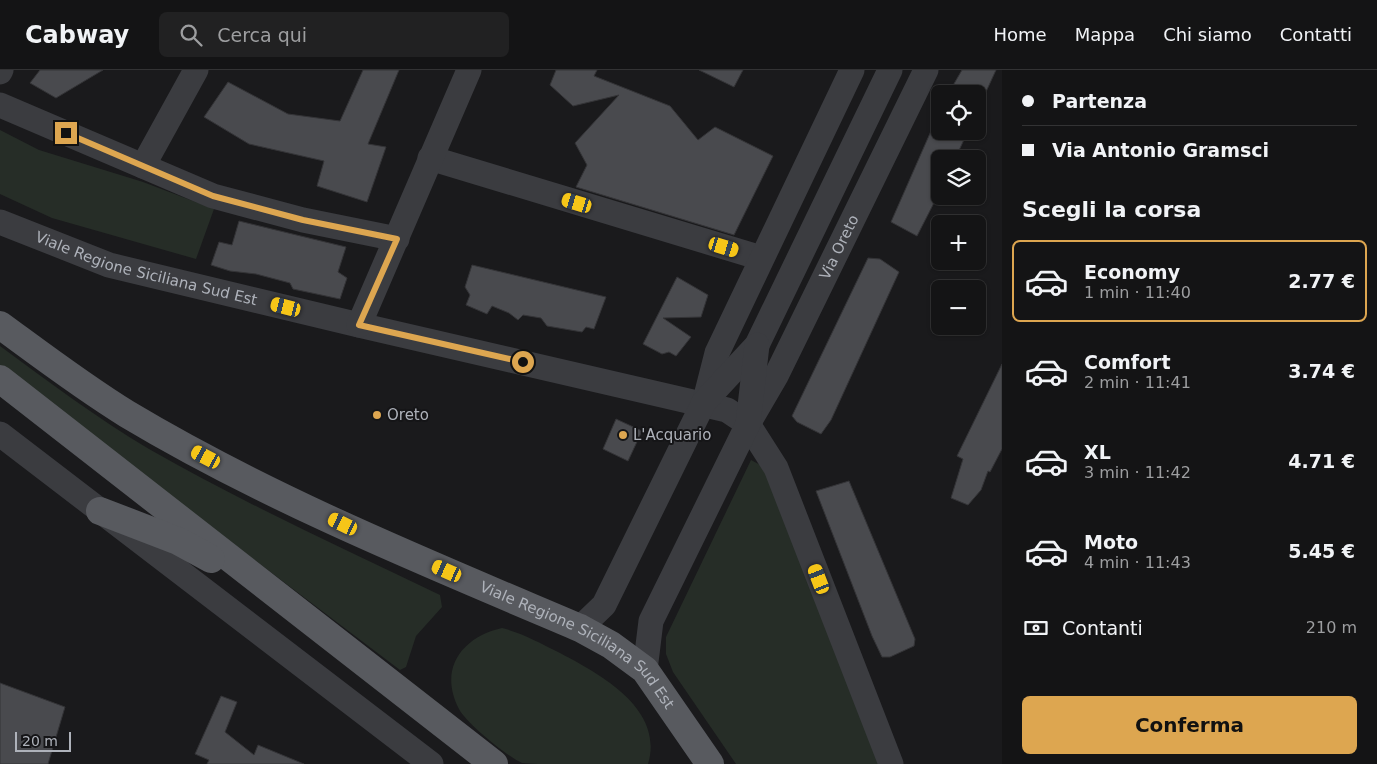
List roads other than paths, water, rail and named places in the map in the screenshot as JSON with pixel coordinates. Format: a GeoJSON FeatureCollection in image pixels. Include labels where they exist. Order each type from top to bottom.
{"type":"FeatureCollection","features":[{"type":"Feature","properties":{"kind":"main road","name":"Viale Regione Siciliana Sud Est"},"geometry":{"type":"LineString","coordinates":[[0,325],[126,413],[238,474],[378,541],[580,628],[611,646],[645,670],[710,764]]}},
{"type":"Feature","properties":{"kind":"main road"},"geometry":{"type":"LineString","coordinates":[[0,380],[281,596],[494,764]]}},
{"type":"Feature","properties":{"kind":"main road"},"geometry":{"type":"LineString","coordinates":[[100,511],[178,541],[281,596]]}},
{"type":"Feature","properties":{"kind":"street"},"geometry":{"type":"LineString","coordinates":[[143,166],[196,70]]}},
{"type":"Feature","properties":{"kind":"street"},"geometry":{"type":"LineString","coordinates":[[359,325],[469,70]]}},
{"type":"Feature","properties":{"kind":"street"},"geometry":{"type":"LineString","coordinates":[[580,628],[604,605],[704,402],[717,353],[852,70]]}},
{"type":"Feature","properties":{"kind":"street"},"geometry":{"type":"LineString","coordinates":[[704,402],[757,345],[890,70]]}},
{"type":"Feature","properties":{"kind":"street","name":"Via Oreto"},"geometry":{"type":"LineString","coordinates":[[645,670],[651,621],[748,424],[776,376],[926,70]]}},
{"type":"Feature","properties":{"kind":"street"},"geometry":{"type":"LineString","coordinates":[[0,105],[213,196],[303,220],[397,239]]}},
{"type":"Feature","properties":{"kind":"street"},"geometry":{"type":"LineString","coordinates":[[430,158],[761,258]]}},
{"type":"Feature","properties":{"kind":"street","name":"Viale Regione Siciliana Sud Est"},"geometry":{"type":"LineString","coordinates":[[0,222],[109,265],[359,325],[704,402],[727,410],[748,424],[776,468],[891,764]]}},
{"type":"Feature","properties":{"kind":"street"},"geometry":{"type":"LineString","coordinates":[[748,424],[757,345]]}},
{"type":"Feature","properties":{"kind":"street"},"geometry":{"type":"LineString","coordinates":[[0,434],[431,764]]}},
{"type":"Feature","properties":{"kind":"place","name":"Oreto"},"geometry":{"type":"Point","coordinates":[377,415]}},
{"type":"Feature","properties":{"kind":"place","name":"L'Acquario"},"geometry":{"type":"Point","coordinates":[623,435]}}]}
